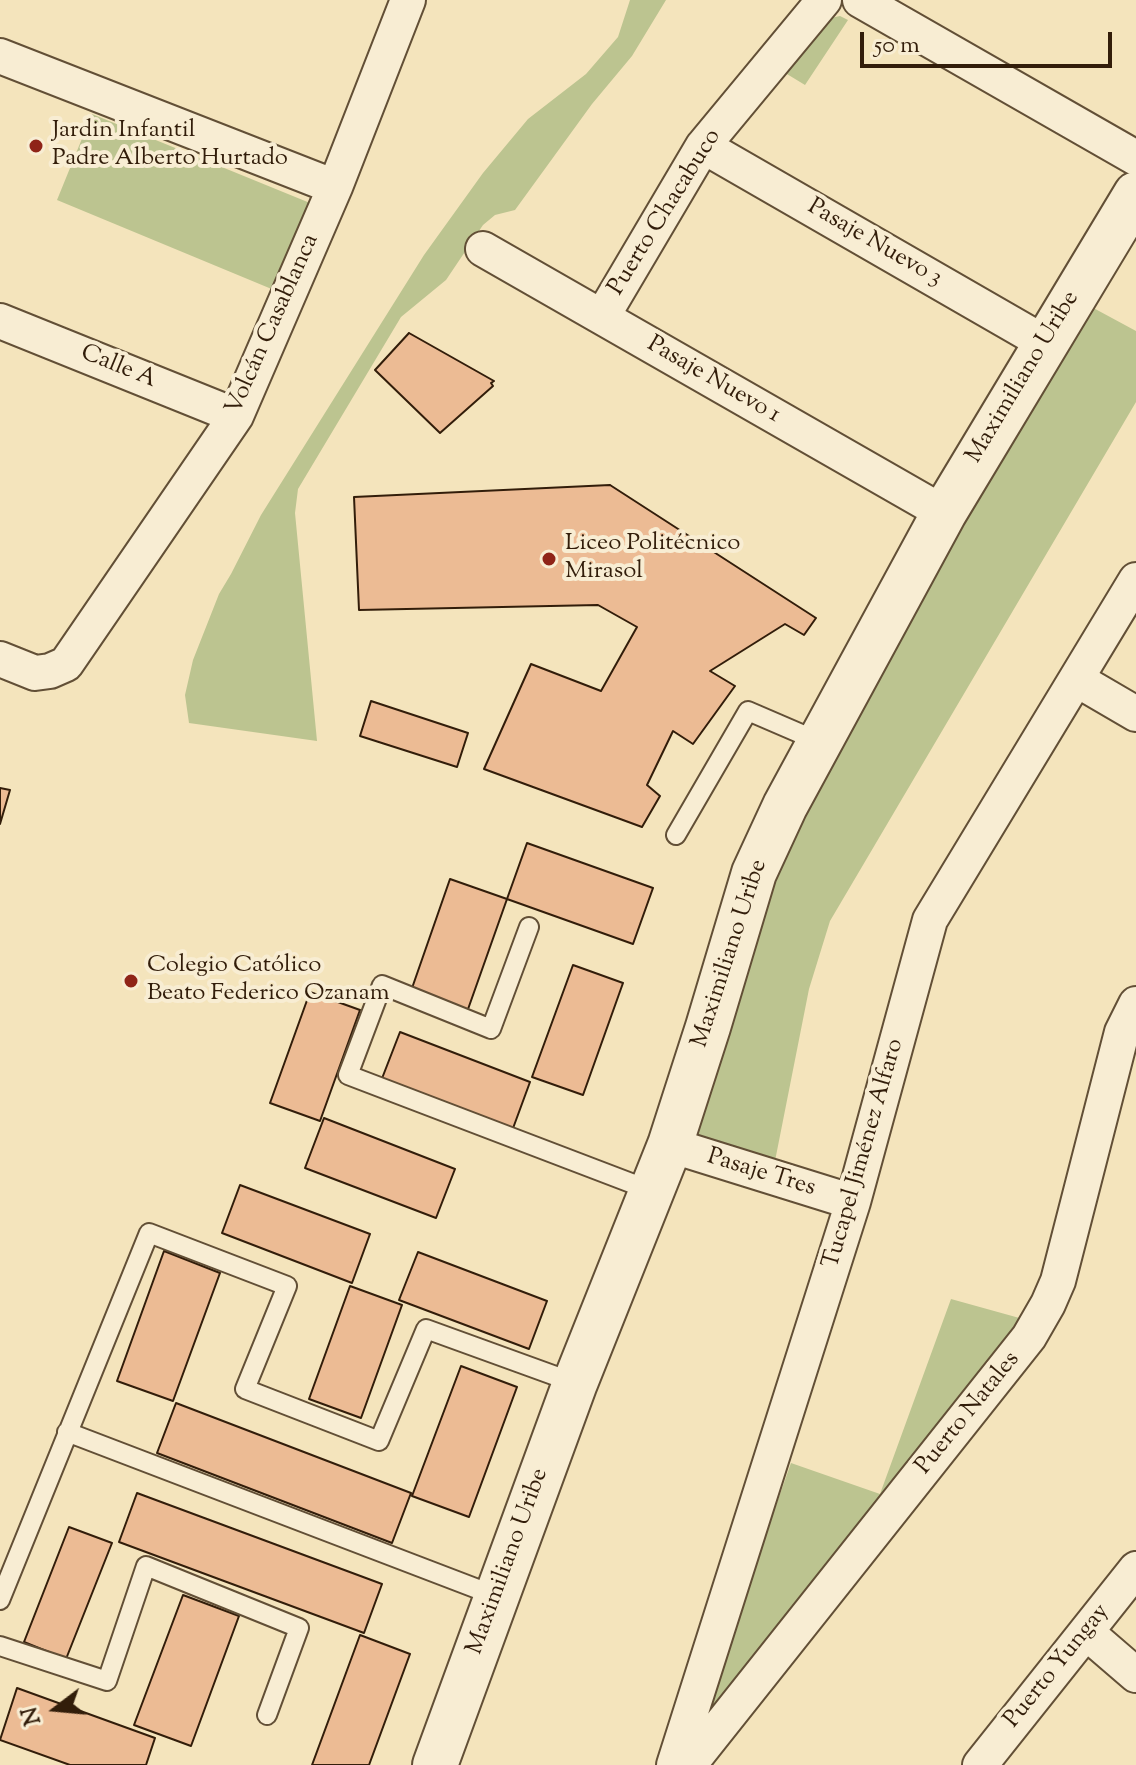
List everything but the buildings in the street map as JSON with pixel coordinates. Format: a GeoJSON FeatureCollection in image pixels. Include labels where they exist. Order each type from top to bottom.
{"type":"FeatureCollection","features":[{"type":"Feature","properties":{"kind":"street","name":"Puerto Chacabuco"},"geometry":{"type":"LineString","coordinates":[[602,317],[703,146],[824,0]]}},
{"type":"Feature","properties":{"kind":"street"},"geometry":{"type":"LineString","coordinates":[[860,0],[1136,158]]}},
{"type":"Feature","properties":{"kind":"street","name":"Volcán Casablanca"},"geometry":{"type":"LineString","coordinates":[[0,659],[35,673],[66,664],[236,416],[335,187],[403,2]]}},
{"type":"Feature","properties":{"kind":"street"},"geometry":{"type":"LineString","coordinates":[[0,56],[335,187]]}},
{"type":"Feature","properties":{"kind":"street","name":"Pasaje Nuevo 3"},"geometry":{"type":"LineString","coordinates":[[703,146],[1045,343]]}},
{"type":"Feature","properties":{"kind":"street","name":"Maximiliano Uribe"},"geometry":{"type":"LineString","coordinates":[[435,1765],[575,1383],[670,1145],[754,873],[785,806],[944,513],[1136,194]]}},
{"type":"Feature","properties":{"kind":"street","name":"Pasaje Nuevo 1"},"geometry":{"type":"LineString","coordinates":[[483,249],[944,513]]}},
{"type":"Feature","properties":{"kind":"street","name":"Calle A"},"geometry":{"type":"LineString","coordinates":[[0,321],[236,416]]}},
{"type":"Feature","properties":{"kind":"street","name":"Tucapel Jiménez Alfaro"},"geometry":{"type":"LineString","coordinates":[[674,1765],[853,1202],[930,920],[1136,580]]}},
{"type":"Feature","properties":{"kind":"street"},"geometry":{"type":"LineString","coordinates":[[1076,679],[1136,714]]}},
{"type":"Feature","properties":{"kind":"street","name":"Puerto Natales"},"geometry":{"type":"LineString","coordinates":[[689,1765],[1029,1337],[1058,1281],[1122,1032],[1136,1004]]}},
{"type":"Feature","properties":{"kind":"street","name":"Pasaje Tres"},"geometry":{"type":"LineString","coordinates":[[670,1145],[853,1202]]}},
{"type":"Feature","properties":{"kind":"street","name":"Puerto Yungay"},"geometry":{"type":"LineString","coordinates":[[980,1765],[1136,1569]]}},
{"type":"Feature","properties":{"kind":"street"},"geometry":{"type":"LineString","coordinates":[[1086,1632],[1136,1675]]}},
{"type":"Feature","properties":{"kind":"lane"},"geometry":{"type":"LineString","coordinates":[[676,835],[748,711],[820,742]]}},
{"type":"Feature","properties":{"kind":"lane"},"geometry":{"type":"LineString","coordinates":[[529,927],[491,1029],[382,985],[348,1075],[652,1191]]}},
{"type":"Feature","properties":{"kind":"lane"},"geometry":{"type":"LineString","coordinates":[[0,1600],[149,1233],[287,1286],[245,1389],[379,1441],[426,1329],[575,1383]]}},
{"type":"Feature","properties":{"kind":"lane"},"geometry":{"type":"LineString","coordinates":[[67,1432],[496,1596]]}},
{"type":"Feature","properties":{"kind":"lane"},"geometry":{"type":"LineString","coordinates":[[0,1646],[107,1681],[146,1566],[299,1628],[267,1715]]}},
{"type":"Feature","properties":{"kind":"green space"},"geometry":{"type":"Polygon","coordinates":[[[630,0],[666,0],[632,56],[592,104],[515,210],[495,215],[483,225],[446,280],[401,317],[298,489],[295,513],[317,741],[189,723],[185,695],[193,660],[219,594],[261,515],[424,255],[483,173],[528,119],[586,74],[618,37],[630,0]]]}},
{"type":"Feature","properties":{"kind":"green space"},"geometry":{"type":"Polygon","coordinates":[[[840,16],[848,20],[805,85],[777,68],[821,20],[840,16]]]}},
{"type":"Feature","properties":{"kind":"green space"},"geometry":{"type":"Polygon","coordinates":[[[92,114],[310,203],[274,290],[57,200],[92,114]]]}},
{"type":"Feature","properties":{"kind":"green space"},"geometry":{"type":"Polygon","coordinates":[[[1086,304],[1136,331],[1136,402],[830,921],[809,989],[774,1166],[699,1137],[694,1127],[766,893],[940,547],[1086,304]]]}},
{"type":"Feature","properties":{"kind":"green space"},"geometry":{"type":"Polygon","coordinates":[[[951,1299],[1023,1319],[715,1707],[710,1705],[791,1463],[880,1494],[951,1299]]]}},
{"type":"Feature","properties":{"kind":"place","name":"Jardin Infantil Padre Alberto Hurtado"},"geometry":{"type":"Point","coordinates":[36,146]}},
{"type":"Feature","properties":{"kind":"place","name":"Liceo Politécnico Mirasol"},"geometry":{"type":"Point","coordinates":[549,559]}},
{"type":"Feature","properties":{"kind":"place","name":"Colegio Católico Beato Federico Ozanam"},"geometry":{"type":"Point","coordinates":[131,981]}}]}
